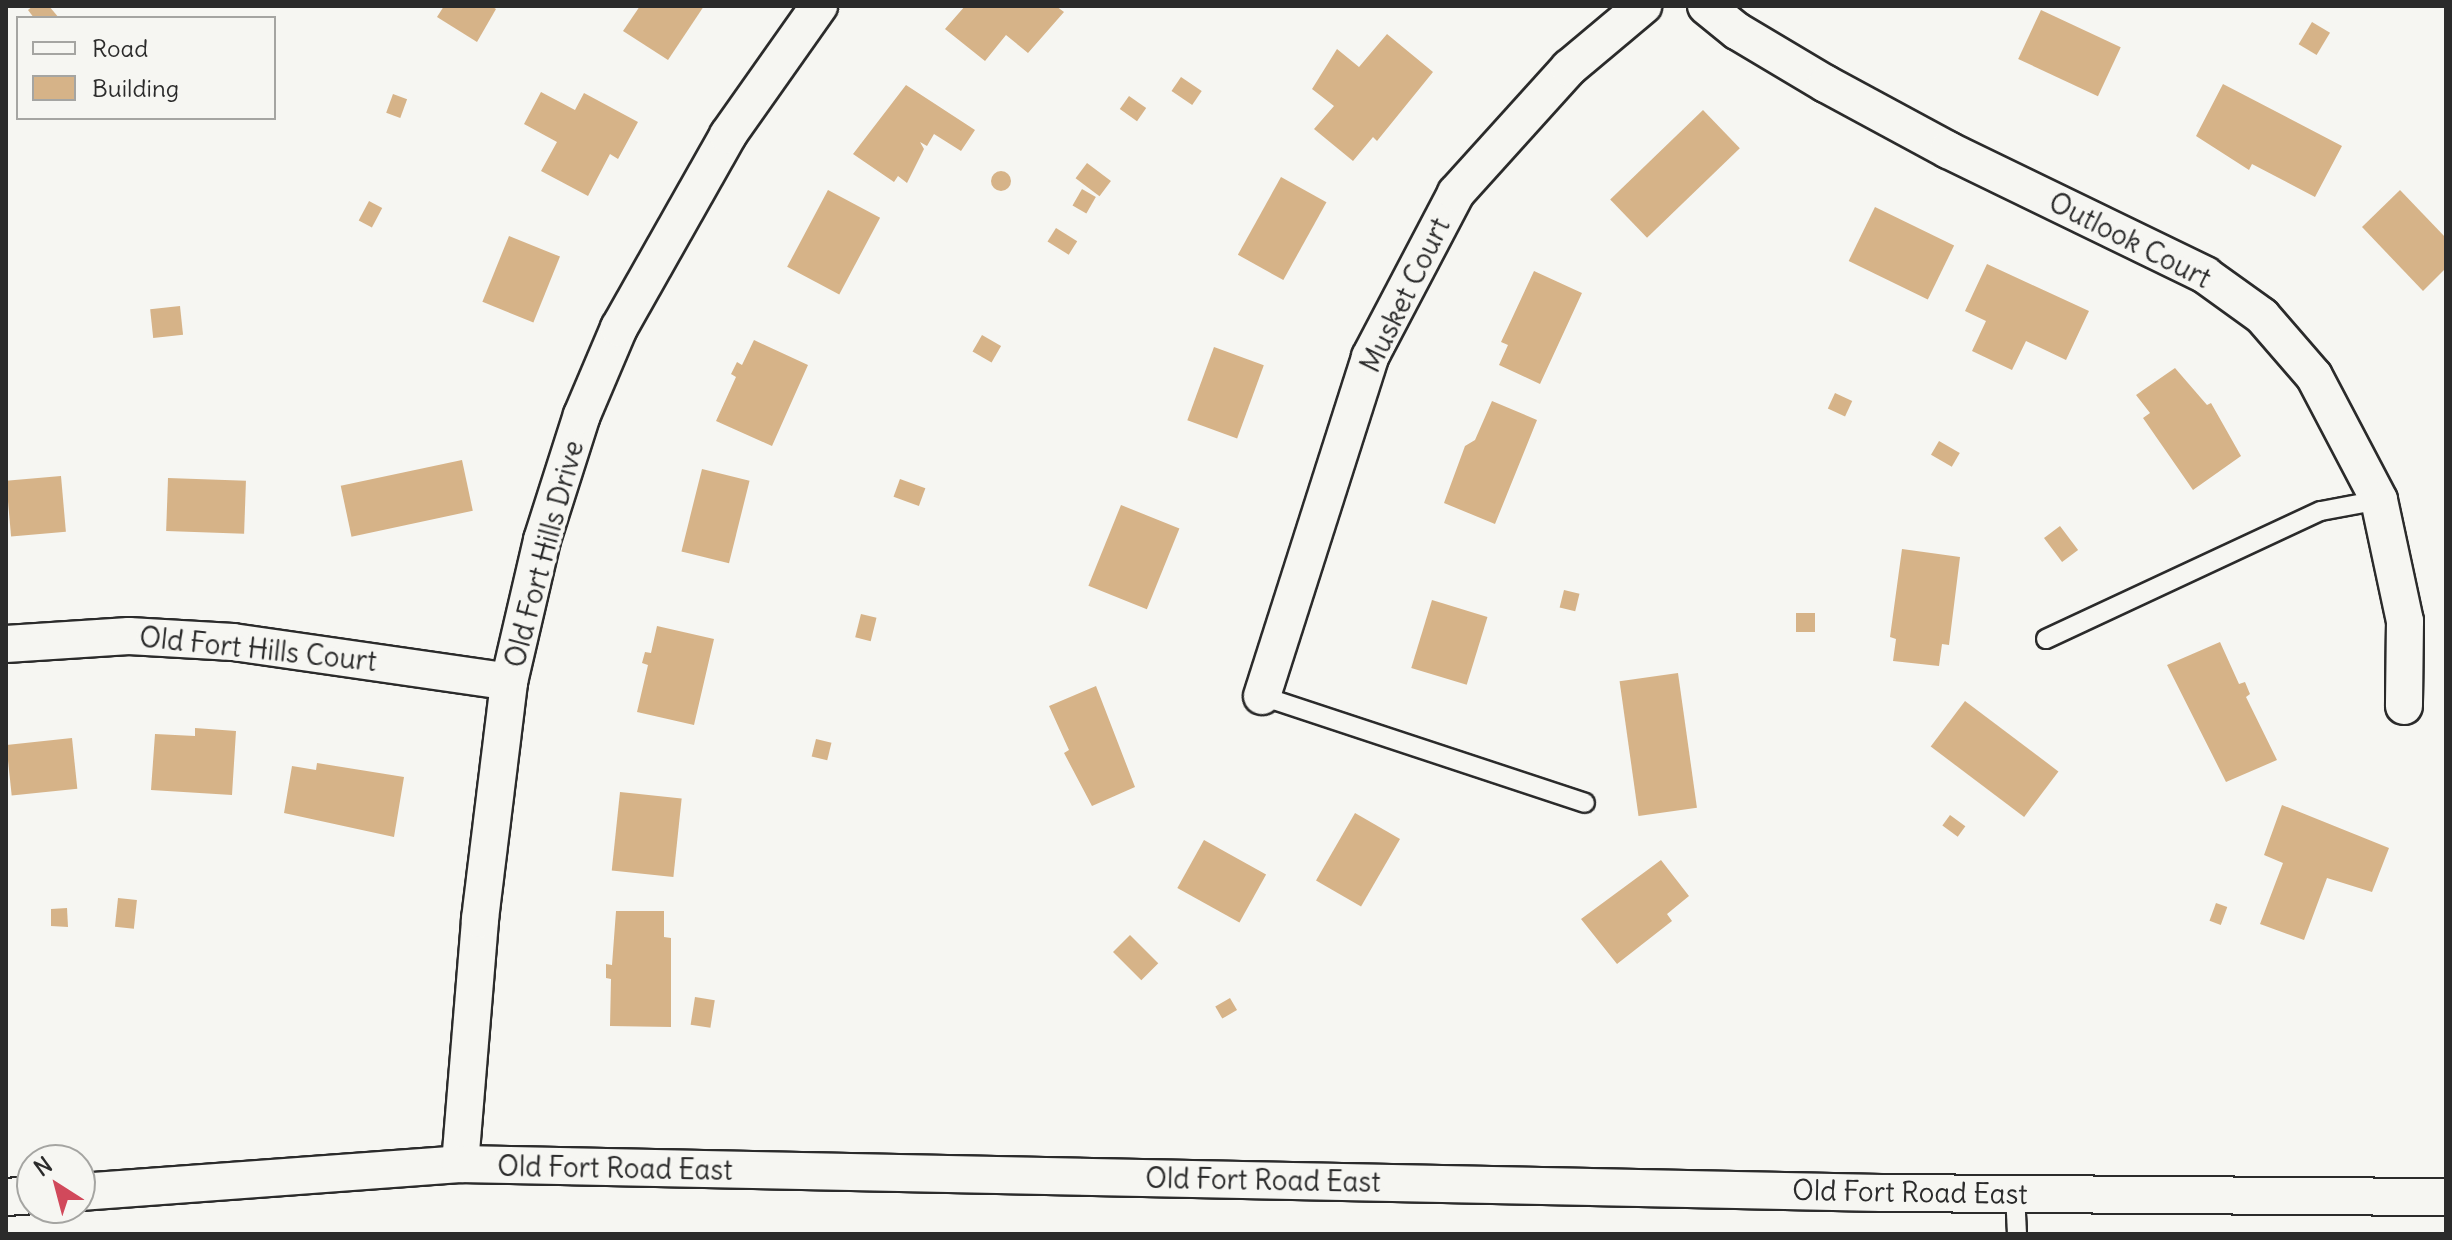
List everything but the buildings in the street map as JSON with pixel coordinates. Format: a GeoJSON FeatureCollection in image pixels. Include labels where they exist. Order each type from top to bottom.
{"type":"FeatureCollection","features":[{"type":"Feature","properties":{"kind":"street","name":"Old Fort Hills Drive"},"geometry":{"type":"LineString","coordinates":[[460,1164],[480,919],[509,682],[542,540],[582,415],[619,328],[728,135],[819,6]]}},
{"type":"Feature","properties":{"kind":"street","name":"Musket Court"},"geometry":{"type":"LineString","coordinates":[[1262,696],[1370,357],[1456,193],[1569,68],[1643,6]]}},
{"type":"Feature","properties":{"kind":"street","name":"Outlook Court"},"geometry":{"type":"LineString","coordinates":[[1706,6],[1737,31],[1948,150],[2205,275],[2262,316],[2314,376],[2379,500],[2405,621],[2404,706]]}},
{"type":"Feature","properties":{"kind":"street","name":"Old Fort Hills Court"},"geometry":{"type":"LineString","coordinates":[[6,644],[129,636],[233,642],[509,682]]}},
{"type":"Feature","properties":{"kind":"street","name":"Old Fort Road East"},"geometry":{"type":"LineString","coordinates":[[96,1191],[460,1164],[2015,1193],[2446,1197]]}},
{"type":"Feature","properties":{"kind":"lane"},"geometry":{"type":"LineString","coordinates":[[2046,639],[2321,511],[2379,500]]}},
{"type":"Feature","properties":{"kind":"lane"},"geometry":{"type":"LineString","coordinates":[[1262,696],[1585,803]]}},
{"type":"Feature","properties":{"kind":"lane"},"geometry":{"type":"LineString","coordinates":[[2015,1193],[2017,1234]]}}]}
